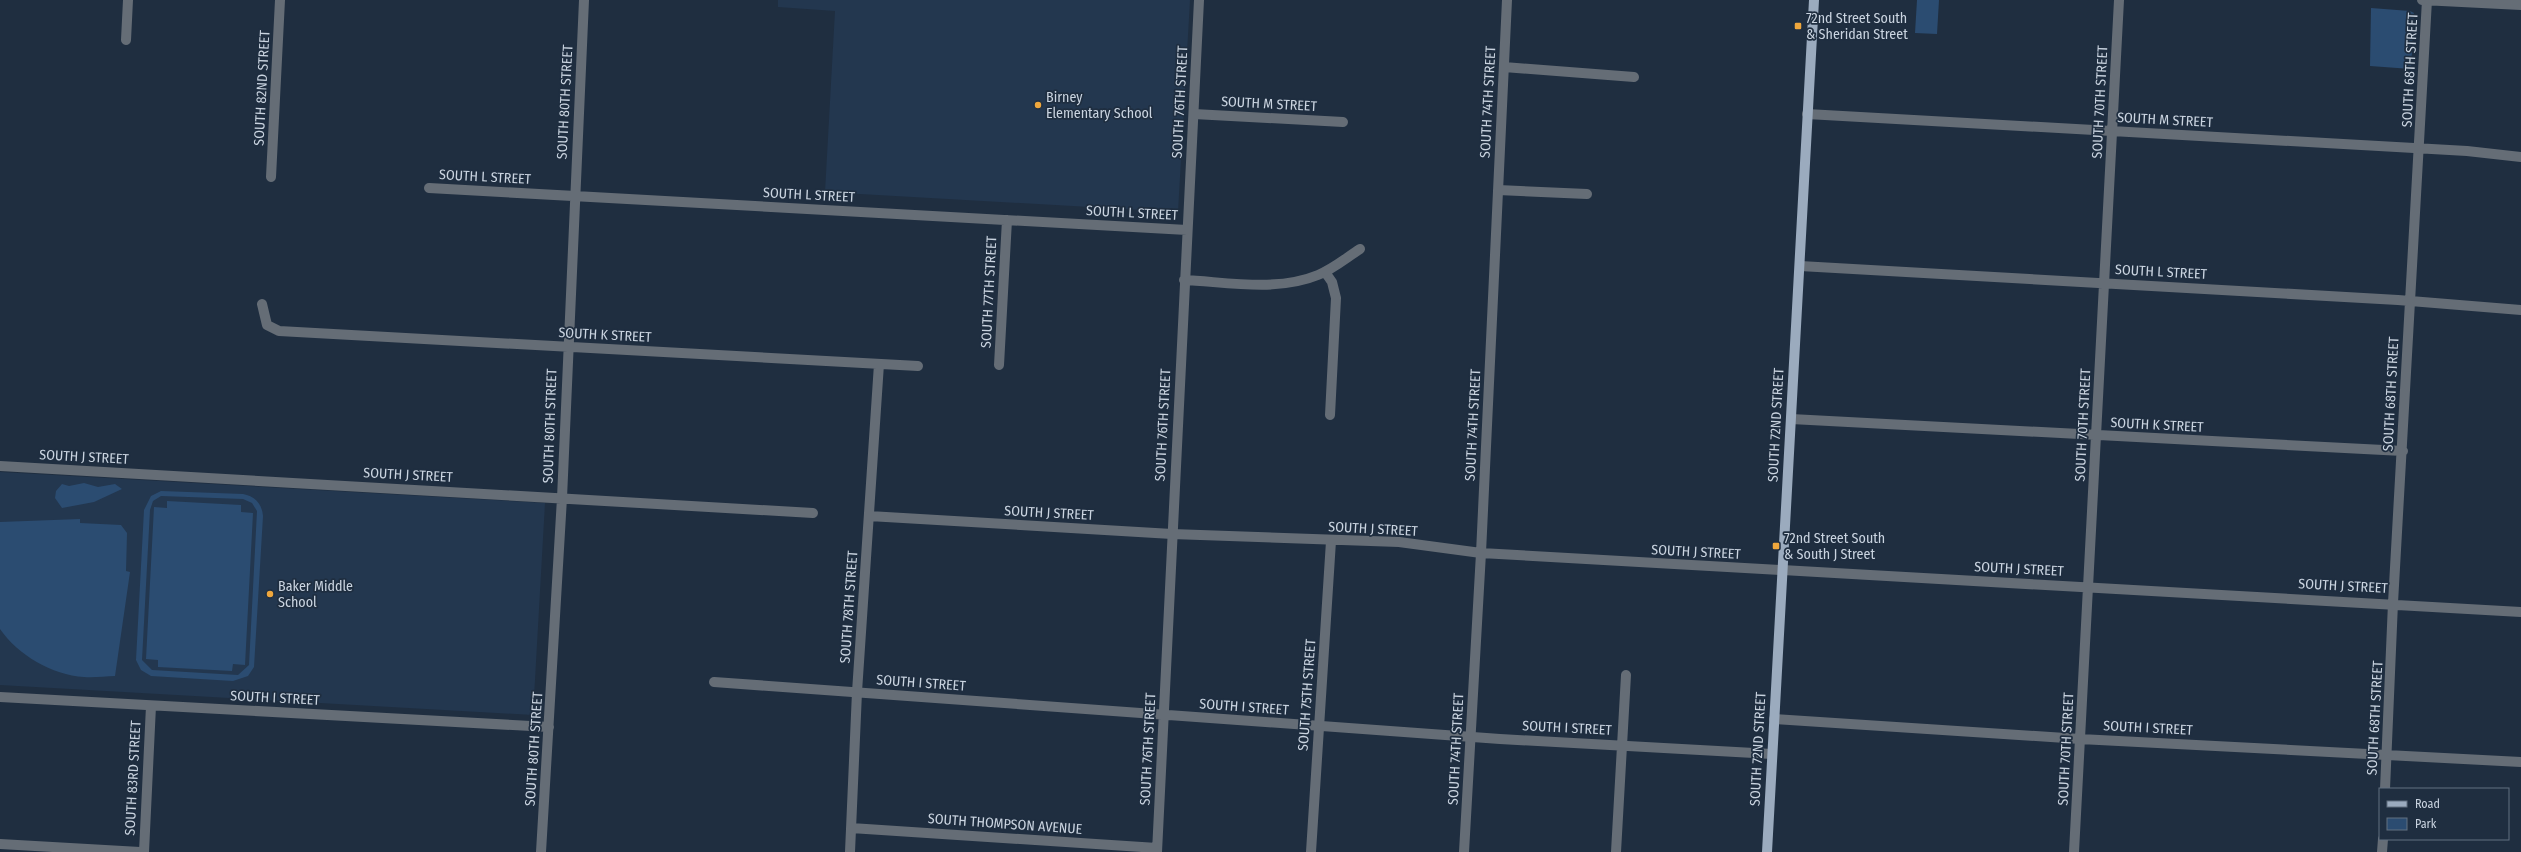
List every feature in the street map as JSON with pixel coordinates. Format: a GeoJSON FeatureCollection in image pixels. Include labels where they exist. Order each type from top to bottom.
{"type":"FeatureCollection","features":[{"type":"Feature","properties":{"kind":"main road","name":"SOUTH 72ND STREET"},"geometry":{"type":"LineString","coordinates":[[1766,852],[1814,0]]}},
{"type":"Feature","properties":{"kind":"street"},"geometry":{"type":"LineString","coordinates":[[126,40],[128,0]]}},
{"type":"Feature","properties":{"kind":"street","name":"SOUTH 82ND STREET"},"geometry":{"type":"LineString","coordinates":[[271,177],[280,0]]}},
{"type":"Feature","properties":{"kind":"street","name":"SOUTH 80TH STREET"},"geometry":{"type":"LineString","coordinates":[[541,852],[562,498],[567,347],[584,0]]}},
{"type":"Feature","properties":{"kind":"street","name":"SOUTH 76TH STREET"},"geometry":{"type":"LineString","coordinates":[[1157,850],[1199,0]]}},
{"type":"Feature","properties":{"kind":"street","name":"SOUTH 74TH STREET"},"geometry":{"type":"LineString","coordinates":[[1464,852],[1481,553],[1508,0]]}},
{"type":"Feature","properties":{"kind":"street","name":"SOUTH 70TH STREET"},"geometry":{"type":"LineString","coordinates":[[2074,852],[2119,0]]}},
{"type":"Feature","properties":{"kind":"street"},"geometry":{"type":"LineString","coordinates":[[2422,0],[2521,6]]}},
{"type":"Feature","properties":{"kind":"street","name":"SOUTH 68TH STREET"},"geometry":{"type":"LineString","coordinates":[[2385,788],[2427,0]]}},
{"type":"Feature","properties":{"kind":"street"},"geometry":{"type":"LineString","coordinates":[[1504,67],[1634,77]]}},
{"type":"Feature","properties":{"kind":"street","name":"SOUTH M STREET"},"geometry":{"type":"LineString","coordinates":[[1194,114],[1343,122]]}},
{"type":"Feature","properties":{"kind":"street","name":"SOUTH M STREET"},"geometry":{"type":"LineString","coordinates":[[1808,114],[2419,148],[2521,157]]}},
{"type":"Feature","properties":{"kind":"street","name":"SOUTH L STREET"},"geometry":{"type":"LineString","coordinates":[[429,188],[1187,230]]}},
{"type":"Feature","properties":{"kind":"street"},"geometry":{"type":"LineString","coordinates":[[1498,190],[1587,194]]}},
{"type":"Feature","properties":{"kind":"street","name":"SOUTH 77TH STREET"},"geometry":{"type":"LineString","coordinates":[[999,365],[1007,220]]}},
{"type":"Feature","properties":{"kind":"street"},"geometry":{"type":"LineString","coordinates":[[1184,280],[1282,283],[1307,279],[1325,272],[1360,249]]}},
{"type":"Feature","properties":{"kind":"street","name":"SOUTH L STREET"},"geometry":{"type":"LineString","coordinates":[[1800,266],[2105,283],[2521,310]]}},
{"type":"Feature","properties":{"kind":"street"},"geometry":{"type":"LineString","coordinates":[[1325,272],[1332,282],[1336,298],[1330,415]]}},
{"type":"Feature","properties":{"kind":"street","name":"SOUTH K STREET"},"geometry":{"type":"LineString","coordinates":[[262,304],[269,327],[290,331],[918,366]]}},
{"type":"Feature","properties":{"kind":"street","name":"SOUTH 78TH STREET"},"geometry":{"type":"LineString","coordinates":[[850,852],[857,692],[879,364]]}},
{"type":"Feature","properties":{"kind":"street","name":"SOUTH K STREET"},"geometry":{"type":"LineString","coordinates":[[1791,419],[2403,451]]}},
{"type":"Feature","properties":{"kind":"street","name":"SOUTH J STREET"},"geometry":{"type":"LineString","coordinates":[[0,466],[814,513]]}},
{"type":"Feature","properties":{"kind":"street","name":"SOUTH J STREET"},"geometry":{"type":"LineString","coordinates":[[869,516],[1172,534],[1399,542],[1481,553],[1782,571],[2394,603],[2521,612]]}},
{"type":"Feature","properties":{"kind":"street","name":"SOUTH 75TH STREET"},"geometry":{"type":"LineString","coordinates":[[1311,852],[1330,540]]}},
{"type":"Feature","properties":{"kind":"street"},"geometry":{"type":"LineString","coordinates":[[1616,852],[1626,676]]}},
{"type":"Feature","properties":{"kind":"street","name":"SOUTH I STREET"},"geometry":{"type":"LineString","coordinates":[[714,682],[1164,716],[1470,737],[1772,754]]}},
{"type":"Feature","properties":{"kind":"street","name":"SOUTH I STREET"},"geometry":{"type":"LineString","coordinates":[[0,697],[549,727]]}},
{"type":"Feature","properties":{"kind":"street","name":"SOUTH 83RD STREET"},"geometry":{"type":"LineString","coordinates":[[144,852],[151,706]]}},
{"type":"Feature","properties":{"kind":"street","name":"SOUTH I STREET"},"geometry":{"type":"LineString","coordinates":[[1774,719],[2080,739],[2521,762]]}},
{"type":"Feature","properties":{"kind":"street","name":"SOUTH THOMPSON AVENUE"},"geometry":{"type":"LineString","coordinates":[[851,828],[1157,850]]}},
{"type":"Feature","properties":{"kind":"street"},"geometry":{"type":"LineString","coordinates":[[2382,840],[2382,852]]}},
{"type":"Feature","properties":{"kind":"street"},"geometry":{"type":"LineString","coordinates":[[0,844],[140,852]]}},
{"type":"Feature","properties":{"kind":"shaded area","name":"Birney Elementary School"},"geometry":{"type":"Polygon","coordinates":[[[778,0],[1190,0],[1178,212],[825,192],[835,11],[778,7],[778,0]]]}},
{"type":"Feature","properties":{"kind":"shaded area","name":"Baker Middle School"},"geometry":{"type":"Polygon","coordinates":[[[0,472],[545,503],[533,715],[0,685],[0,472]]]}},
{"type":"Feature","properties":{"kind":"green space"},"geometry":{"type":"Polygon","coordinates":[[[1917,0],[1939,0],[1937,34],[1915,33],[1917,0]]]}},
{"type":"Feature","properties":{"kind":"green space"},"geometry":{"type":"Polygon","coordinates":[[[2371,8],[2410,11],[2414,13],[2411,69],[2370,66],[2371,8]]]}},
{"type":"Feature","properties":{"kind":"green space"},"geometry":{"type":"Polygon","coordinates":[[[84,483],[98,487],[115,484],[122,489],[94,502],[62,508],[55,498],[56,491],[62,484],[69,486],[84,483]]]}},
{"type":"Feature","properties":{"kind":"green space"},"geometry":{"type":"Polygon","coordinates":[[[161,491],[243,494],[251,497],[259,504],[263,516],[254,667],[248,676],[233,681],[151,676],[141,670],[136,660],[144,510],[151,496],[161,491]],[[161,496],[153,501],[150,510],[142,660],[152,670],[238,675],[249,665],[257,511],[252,503],[243,499],[161,496]]]}},
{"type":"Feature","properties":{"kind":"green space"},"geometry":{"type":"Polygon","coordinates":[[[167,501],[241,505],[241,512],[253,513],[245,665],[233,664],[232,671],[158,667],[158,660],[146,659],[154,507],[167,508],[167,501]]]}},
{"type":"Feature","properties":{"kind":"green space"},"geometry":{"type":"Polygon","coordinates":[[[80,519],[80,523],[121,525],[127,533],[126,571],[130,572],[115,676],[84,677],[48,668],[26,655],[16,647],[0,629],[0,522],[80,519]]]}},
{"type":"Feature","properties":{"kind":"place","name":"72nd Street South & Sheridan Street"},"geometry":{"type":"Point","coordinates":[1798,26]}},
{"type":"Feature","properties":{"kind":"place","name":"Birney Elementary School"},"geometry":{"type":"Point","coordinates":[1038,105]}},
{"type":"Feature","properties":{"kind":"place","name":"72nd Street South & South J Street"},"geometry":{"type":"Point","coordinates":[1776,546]}},
{"type":"Feature","properties":{"kind":"place","name":"Baker Middle School"},"geometry":{"type":"Point","coordinates":[270,594]}}]}
